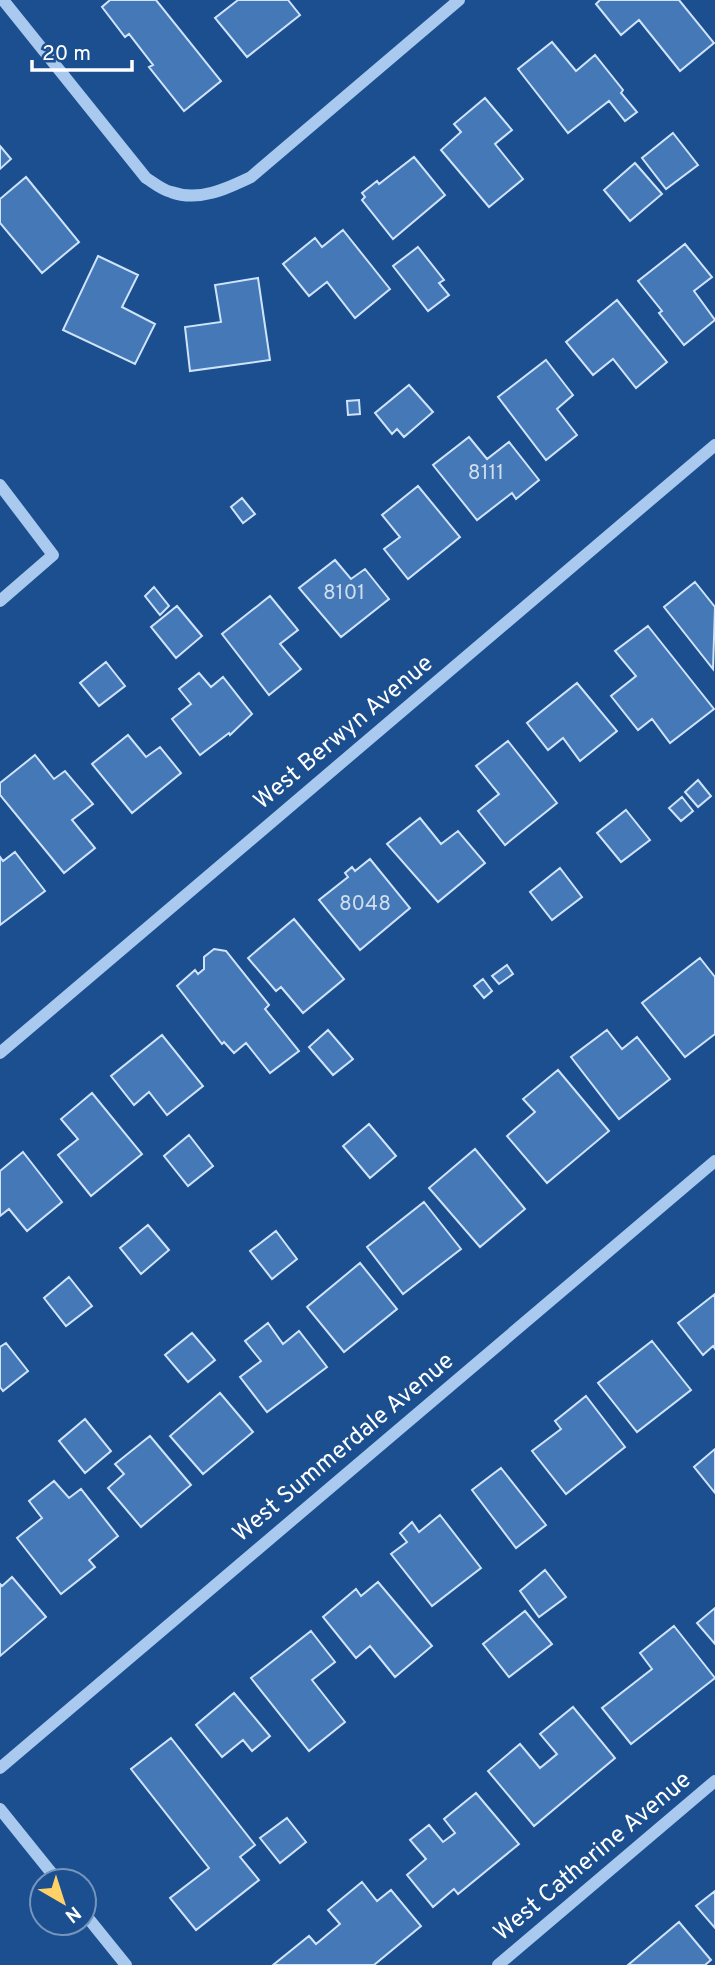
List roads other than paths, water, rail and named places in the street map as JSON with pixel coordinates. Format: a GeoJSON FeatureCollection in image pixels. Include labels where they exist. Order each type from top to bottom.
{"type":"FeatureCollection","features":[{"type":"Feature","properties":{"kind":"street"},"geometry":{"type":"LineString","coordinates":[[3,0],[146,178],[170,192],[195,196],[224,190],[251,177],[459,0]]}},
{"type":"Feature","properties":{"kind":"street","name":"West Berwyn Avenue"},"geometry":{"type":"LineString","coordinates":[[0,1053],[715,444]]}},
{"type":"Feature","properties":{"kind":"street"},"geometry":{"type":"LineString","coordinates":[[0,601],[53,555],[2,488]]}},
{"type":"Feature","properties":{"kind":"street","name":"West Summerdale Avenue"},"geometry":{"type":"LineString","coordinates":[[0,1768],[715,1161]]}},
{"type":"Feature","properties":{"kind":"street","name":"West Catherine Avenue"},"geometry":{"type":"LineString","coordinates":[[498,1965],[715,1782]]}},
{"type":"Feature","properties":{"kind":"street"},"geometry":{"type":"LineString","coordinates":[[0,1809],[47,1867]]}},
{"type":"Feature","properties":{"kind":"street"},"geometry":{"type":"LineString","coordinates":[[98,1930],[126,1965]]}}]}
